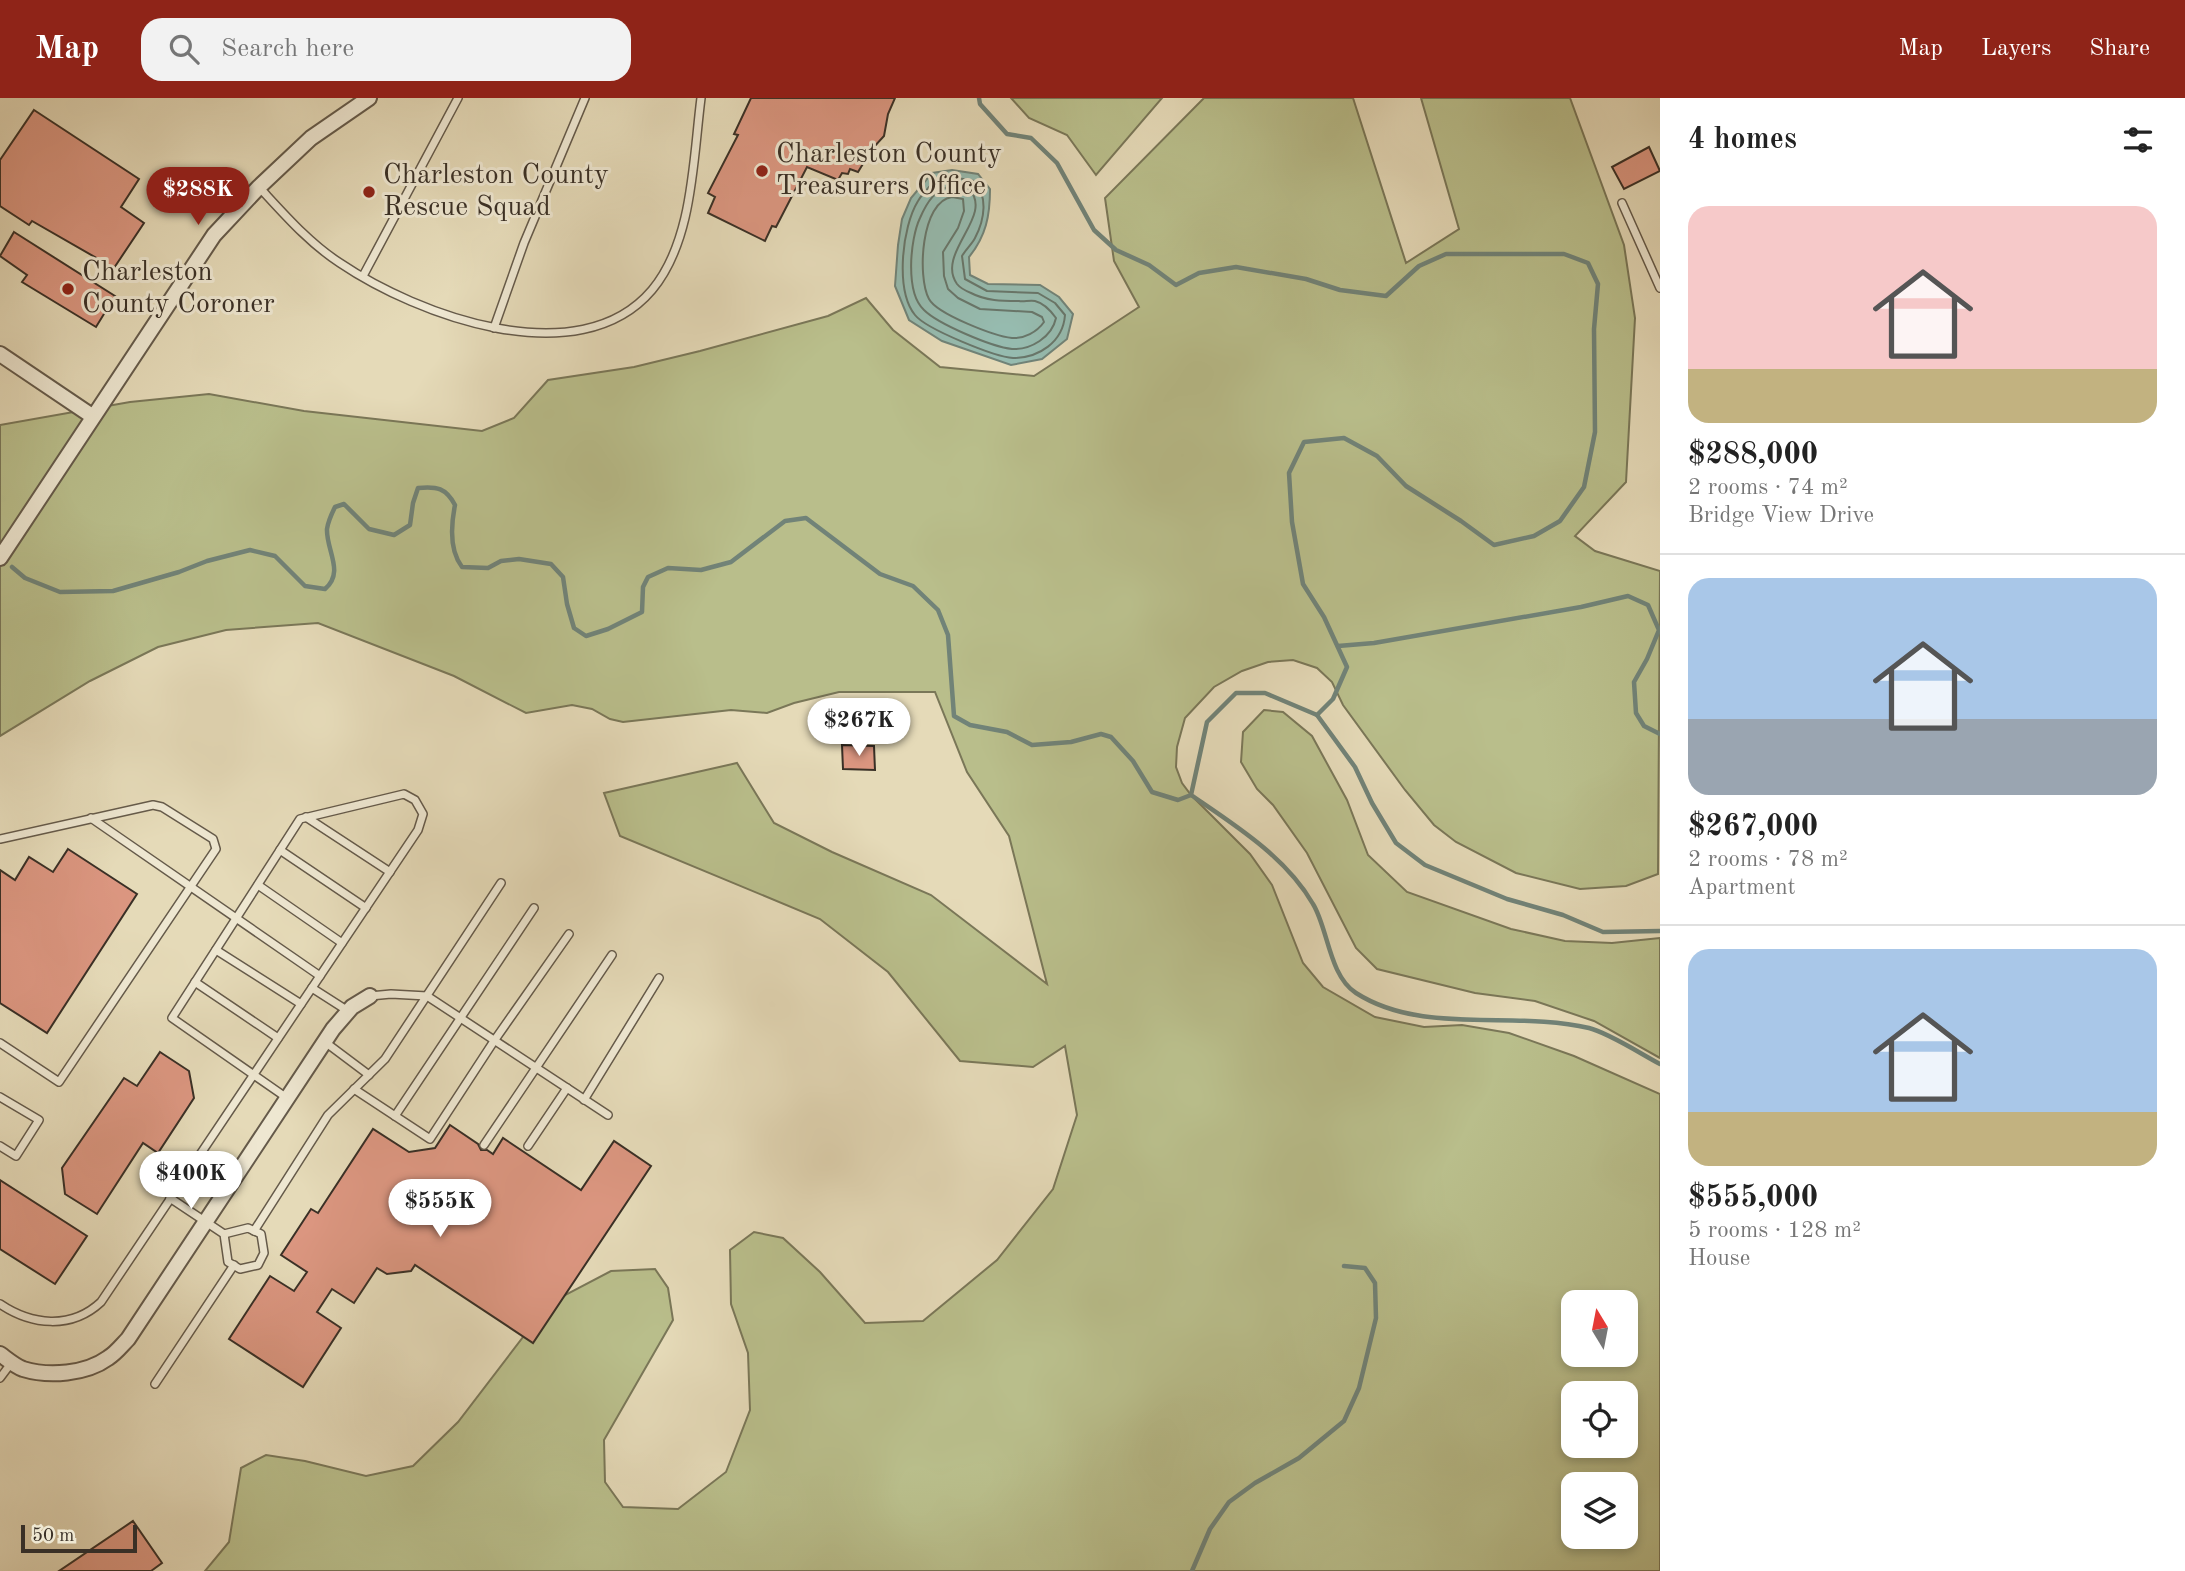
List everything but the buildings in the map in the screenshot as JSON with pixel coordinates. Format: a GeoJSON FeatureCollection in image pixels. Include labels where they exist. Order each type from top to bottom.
{"type":"FeatureCollection","features":[{"type":"Feature","properties":{"kind":"street"},"geometry":{"type":"LineString","coordinates":[[3,553],[214,235],[259,187],[311,138],[369,98]]}},
{"type":"Feature","properties":{"kind":"street"},"geometry":{"type":"LineString","coordinates":[[0,354],[92,416]]}},
{"type":"Feature","properties":{"kind":"street"},"geometry":{"type":"LineString","coordinates":[[6,1358],[21,1368],[41,1373],[64,1372],[88,1368],[108,1358],[128,1339],[324,1042],[348,1011],[370,996]]}},
{"type":"Feature","properties":{"kind":"lane"},"geometry":{"type":"LineString","coordinates":[[363,276],[457,98]]}},
{"type":"Feature","properties":{"kind":"lane"},"geometry":{"type":"LineString","coordinates":[[494,328],[524,243],[585,98]]}},
{"type":"Feature","properties":{"kind":"lane"},"geometry":{"type":"LineString","coordinates":[[259,187],[301,232],[339,263],[393,294],[484,327],[536,333],[579,332],[607,323],[630,310],[652,290],[671,261],[682,232],[701,98]]}},
{"type":"Feature","properties":{"kind":"lane"},"geometry":{"type":"LineString","coordinates":[[1622,203],[1660,288]]}},
{"type":"Feature","properties":{"kind":"lane"},"geometry":{"type":"LineString","coordinates":[[0,1304],[14,1313],[36,1321],[74,1318],[92,1310],[101,1302],[170,1198],[254,1073],[366,908],[418,830],[423,814],[415,800],[404,794],[300,819],[172,1018],[254,1073],[287,1098]]}},
{"type":"Feature","properties":{"kind":"lane"},"geometry":{"type":"LineString","coordinates":[[0,839],[153,805],[162,807],[213,839],[216,849],[58,1082],[0,1043]]}},
{"type":"Feature","properties":{"kind":"lane"},"geometry":{"type":"LineString","coordinates":[[306,817],[390,872]]}},
{"type":"Feature","properties":{"kind":"lane"},"geometry":{"type":"LineString","coordinates":[[91,818],[320,976]]}},
{"type":"Feature","properties":{"kind":"lane"},"geometry":{"type":"LineString","coordinates":[[280,850],[366,908]]}},
{"type":"Feature","properties":{"kind":"lane"},"geometry":{"type":"LineString","coordinates":[[254,1231],[328,1115],[385,1059],[501,883]]}},
{"type":"Feature","properties":{"kind":"lane"},"geometry":{"type":"LineString","coordinates":[[258,885],[342,943]]}},
{"type":"Feature","properties":{"kind":"lane"},"geometry":{"type":"LineString","coordinates":[[395,1116],[534,908]]}},
{"type":"Feature","properties":{"kind":"lane"},"geometry":{"type":"LineString","coordinates":[[354,1089],[430,1139],[569,934]]}},
{"type":"Feature","properties":{"kind":"lane"},"geometry":{"type":"LineString","coordinates":[[216,950],[301,1004]]}},
{"type":"Feature","properties":{"kind":"lane"},"geometry":{"type":"LineString","coordinates":[[484,1145],[612,955]]}},
{"type":"Feature","properties":{"kind":"lane"},"geometry":{"type":"LineString","coordinates":[[584,1100],[659,978]]}},
{"type":"Feature","properties":{"kind":"lane"},"geometry":{"type":"LineString","coordinates":[[195,982],[278,1038]]}},
{"type":"Feature","properties":{"kind":"lane"},"geometry":{"type":"LineString","coordinates":[[312,988],[348,1011]]}},
{"type":"Feature","properties":{"kind":"lane"},"geometry":{"type":"LineString","coordinates":[[370,996],[426,996],[608,1115]]}},
{"type":"Feature","properties":{"kind":"lane"},"geometry":{"type":"LineString","coordinates":[[324,1042],[369,1075]]}},
{"type":"Feature","properties":{"kind":"lane"},"geometry":{"type":"LineString","coordinates":[[528,1146],[567,1088]]}},
{"type":"Feature","properties":{"kind":"lane"},"geometry":{"type":"LineString","coordinates":[[0,1097],[39,1120],[16,1156],[0,1146]]}},
{"type":"Feature","properties":{"kind":"lane"},"geometry":{"type":"LineString","coordinates":[[170,1198],[224,1234],[228,1262],[240,1269],[257,1265],[264,1253],[261,1234],[248,1228],[224,1234]]}},
{"type":"Feature","properties":{"kind":"lane"},"geometry":{"type":"LineString","coordinates":[[155,1384],[234,1265]]}},
{"type":"Feature","properties":{"kind":"lane"},"geometry":{"type":"LineString","coordinates":[[0,1378],[6,1358]]}},
{"type":"Feature","properties":{"kind":"green space"},"geometry":{"type":"Polygon","coordinates":[[[1011,98],[1162,98],[1096,175],[1067,135],[1029,118],[1011,98]]]}},
{"type":"Feature","properties":{"kind":"green space"},"geometry":{"type":"Polygon","coordinates":[[[1204,98],[1353,98],[1406,263],[1459,229],[1421,98],[1570,98],[1624,245],[1635,318],[1626,482],[1575,536],[1595,551],[1660,571],[1658,874],[1626,886],[1580,889],[1516,873],[1456,842],[1434,825],[1405,790],[1343,705],[1332,682],[1317,668],[1293,660],[1268,662],[1242,671],[1214,687],[1185,718],[1177,747],[1176,767],[1182,783],[1191,795],[1250,854],[1272,885],[1303,963],[1323,987],[1375,1017],[1424,1027],[1462,1025],[1509,1033],[1574,1056],[1660,1094],[1660,1571],[205,1571],[229,1542],[241,1468],[266,1455],[305,1461],[366,1476],[413,1466],[458,1422],[543,1311],[567,1294],[611,1271],[655,1269],[668,1288],[673,1320],[604,1440],[605,1482],[623,1507],[678,1509],[726,1472],[750,1410],[748,1353],[731,1304],[730,1250],[754,1232],[783,1238],[820,1272],[865,1323],[923,1321],[997,1260],[1053,1189],[1077,1115],[1065,1046],[1033,1067],[960,1061],[888,972],[820,919],[620,836],[604,793],[737,763],[774,823],[832,852],[931,895],[1047,984],[1009,836],[967,772],[935,692],[839,692],[767,713],[731,710],[623,722],[610,719],[592,709],[572,705],[526,713],[454,676],[318,623],[226,630],[158,647],[90,681],[0,736],[0,425],[130,402],[209,394],[304,411],[482,431],[514,418],[548,380],[634,367],[700,351],[828,316],[866,298],[893,330],[940,367],[1034,376],[1139,307],[1114,261],[1105,198],[1204,98]]]}},
{"type":"Feature","properties":{"kind":"green space"},"geometry":{"type":"Polygon","coordinates":[[[1264,710],[1283,712],[1312,736],[1347,800],[1368,855],[1407,892],[1511,929],[1565,941],[1612,943],[1660,938],[1660,1058],[1594,1021],[1535,1001],[1475,993],[1377,969],[1356,948],[1307,853],[1273,805],[1257,789],[1241,762],[1243,732],[1264,710]]]}},
{"type":"Feature","properties":{"kind":"water"},"geometry":{"type":"Polygon","coordinates":[[[952,170],[978,174],[990,189],[986,225],[969,257],[970,275],[988,284],[1040,285],[1059,297],[1073,314],[1067,339],[1042,359],[1011,365],[942,341],[909,320],[895,286],[902,219],[911,198],[932,173],[952,170]]]}},
{"type":"Feature","properties":{"kind":"waterway"},"geometry":{"type":"LineString","coordinates":[[979,98],[980,104],[1007,134],[1031,138],[1057,163],[1094,230],[1116,250],[1149,265],[1176,285],[1199,273],[1236,267],[1306,279],[1340,290],[1386,296],[1419,266],[1446,254],[1564,254],[1588,263],[1598,284],[1594,329],[1595,432],[1584,487],[1560,521],[1534,536],[1494,545],[1406,486],[1377,456],[1344,438],[1304,442],[1289,473],[1292,522],[1303,584],[1324,617],[1347,667],[1333,699],[1317,715],[1265,693],[1236,693],[1207,722],[1191,795],[1258,843],[1289,871],[1318,914],[1340,975],[1356,993],[1382,1006],[1410,1014],[1470,1020],[1560,1023],[1589,1028],[1660,1064]]}},
{"type":"Feature","properties":{"kind":"waterway"},"geometry":{"type":"LineString","coordinates":[[12,567],[25,578],[60,592],[113,591],[250,550],[275,556],[305,586],[325,589],[334,575],[327,529],[335,507],[344,504],[369,529],[394,535],[410,525],[418,488],[431,487],[444,492],[455,505],[453,545],[462,567],[488,568],[501,561],[519,559],[551,564],[563,577],[574,628],[586,636],[608,629],[642,612],[643,587],[648,577],[668,568],[701,570],[731,562],[785,521],[806,518],[880,574],[913,586],[938,610],[948,635],[954,716],[970,725],[1007,732],[1032,745],[1071,742],[1101,734],[1111,737],[1133,761],[1152,792],[1178,800],[1191,795]]}},
{"type":"Feature","properties":{"kind":"waterway"},"geometry":{"type":"LineString","coordinates":[[1338,646],[1374,643],[1581,607],[1628,596],[1648,605],[1659,630],[1634,682],[1636,713],[1644,726],[1660,734]]}},
{"type":"Feature","properties":{"kind":"waterway"},"geometry":{"type":"LineString","coordinates":[[1317,715],[1355,767],[1372,803],[1396,843],[1425,865],[1507,899],[1563,915],[1603,932],[1660,931]]}},
{"type":"Feature","properties":{"kind":"waterway"},"geometry":{"type":"LineString","coordinates":[[1192,1571],[1210,1529],[1229,1502],[1255,1483],[1299,1458],[1344,1421],[1359,1388],[1376,1318],[1375,1283],[1365,1268],[1344,1266]]}},
{"type":"Feature","properties":{"kind":"place","name":"Charleston County Treasurers Office"},"geometry":{"type":"Point","coordinates":[762,171]}},
{"type":"Feature","properties":{"kind":"place","name":"Charleston County Rescue Squad"},"geometry":{"type":"Point","coordinates":[369,192]}},
{"type":"Feature","properties":{"kind":"place","name":"Charleston County Coroner"},"geometry":{"type":"Point","coordinates":[68,289]}}]}
